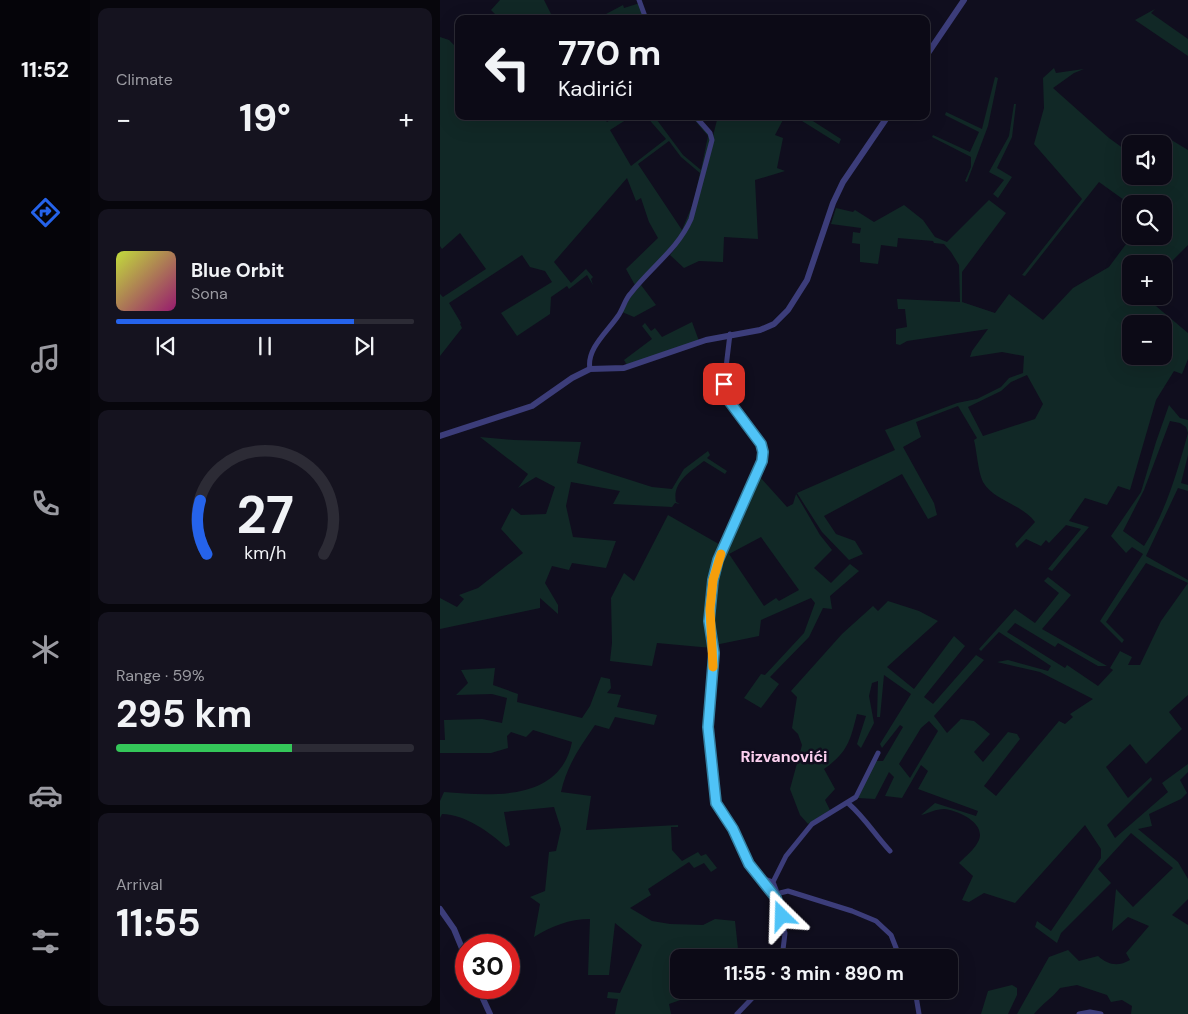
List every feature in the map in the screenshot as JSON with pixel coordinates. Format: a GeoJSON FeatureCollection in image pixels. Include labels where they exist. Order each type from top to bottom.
{"type":"FeatureCollection","features":[{"type":"Feature","properties":{"kind":"street"},"geometry":{"type":"LineString","coordinates":[[639,0],[645,15]]}},
{"type":"Feature","properties":{"kind":"street"},"geometry":{"type":"LineString","coordinates":[[930,50],[962,1]]}},
{"type":"Feature","properties":{"kind":"street"},"geometry":{"type":"LineString","coordinates":[[590,369],[590,358],[596,346],[617,317],[629,295],[671,249],[687,228],[691,219],[712,140],[710,133],[699,120]]}},
{"type":"Feature","properties":{"kind":"street"},"geometry":{"type":"LineString","coordinates":[[440,436],[532,406],[572,378],[590,369],[624,368],[706,340],[768,327],[779,320],[792,306],[810,272],[838,190],[885,120]]}},
{"type":"Feature","properties":{"kind":"street"},"geometry":{"type":"LineString","coordinates":[[730,334],[724,384],[726,396],[761,444],[763,452],[758,471],[718,560],[713,580],[709,621],[714,653],[708,727],[716,803],[733,829],[746,858],[777,897]]}},
{"type":"Feature","properties":{"kind":"street"},"geometry":{"type":"LineString","coordinates":[[783,949],[785,933],[773,882],[786,856],[812,824],[849,804],[859,793],[878,753]]}},
{"type":"Feature","properties":{"kind":"street"},"geometry":{"type":"LineString","coordinates":[[849,804],[867,821],[872,831],[890,851]]}},
{"type":"Feature","properties":{"kind":"street"},"geometry":{"type":"LineString","coordinates":[[759,876],[773,882]]}},
{"type":"Feature","properties":{"kind":"street"},"geometry":{"type":"LineString","coordinates":[[777,897],[788,891],[870,918],[891,935],[896,949]]}},
{"type":"Feature","properties":{"kind":"street"},"geometry":{"type":"LineString","coordinates":[[440,909],[456,934]]}},
{"type":"Feature","properties":{"kind":"street"},"geometry":{"type":"LineString","coordinates":[[483,999],[490,1014]]}},
{"type":"Feature","properties":{"kind":"street"},"geometry":{"type":"LineString","coordinates":[[737,1014],[751,999]]}},
{"type":"Feature","properties":{"kind":"street"},"geometry":{"type":"LineString","coordinates":[[917,999],[920,1014]]}},
{"type":"Feature","properties":{"kind":"street"},"geometry":{"type":"LineString","coordinates":[[1079,1014],[1090,1012],[1101,1014]]}},
{"type":"Feature","properties":{"kind":"green space"},"geometry":{"type":"Polygon","coordinates":[[[500,0],[544,0],[552,15],[496,15],[491,10],[500,0]]]}},
{"type":"Feature","properties":{"kind":"green space"},"geometry":{"type":"Polygon","coordinates":[[[640,3],[644,15],[602,15],[623,5],[624,8],[640,3]]]}},
{"type":"Feature","properties":{"kind":"green space"},"geometry":{"type":"Polygon","coordinates":[[[1155,9],[1151,13],[1188,39],[1188,56],[1135,20],[1155,9]]]}},
{"type":"Feature","properties":{"kind":"green space"},"geometry":{"type":"Polygon","coordinates":[[[440,37],[449,40],[455,46],[455,120],[605,120],[607,122],[610,120],[626,120],[610,130],[631,166],[666,139],[649,120],[657,120],[683,155],[701,170],[708,136],[694,120],[698,120],[713,136],[717,120],[783,120],[775,135],[783,138],[777,168],[785,171],[755,180],[758,239],[724,237],[723,262],[699,261],[684,268],[670,255],[678,245],[636,287],[626,269],[658,238],[649,222],[641,198],[636,201],[627,178],[554,262],[571,283],[586,269],[593,277],[591,279],[593,285],[587,275],[569,289],[567,286],[551,297],[550,314],[517,336],[501,313],[552,282],[545,271],[530,267],[522,255],[449,303],[462,328],[440,356],[440,294],[443,297],[486,269],[460,233],[442,249],[440,246],[440,37]],[[669,141],[638,164],[682,230],[694,201],[700,173],[681,157],[669,141]]]}},
{"type":"Feature","properties":{"kind":"green space"},"geometry":{"type":"Polygon","coordinates":[[[1054,68],[1056,73],[1084,69],[1074,73],[1053,88],[1122,147],[1122,185],[1172,185],[1172,140],[1188,150],[1188,245],[1172,261],[1172,255],[1122,255],[1122,305],[1155,305],[1167,315],[1122,315],[1122,365],[1172,365],[1172,320],[1188,333],[1188,359],[1182,374],[1174,371],[1156,400],[1130,490],[1118,486],[1107,505],[1085,498],[1069,521],[1089,527],[1052,571],[1048,569],[1081,529],[1066,525],[1049,543],[1046,540],[1041,546],[1026,539],[1017,548],[1015,544],[1035,522],[1023,511],[994,494],[983,482],[974,440],[977,438],[958,406],[916,422],[921,437],[903,447],[934,503],[937,515],[928,519],[902,474],[824,516],[836,534],[855,541],[863,554],[849,560],[822,532],[797,493],[895,450],[885,430],[957,403],[977,399],[1001,387],[1009,378],[1023,373],[1024,356],[1002,352],[970,357],[972,351],[988,329],[907,341],[900,345],[896,344],[896,329],[907,327],[905,309],[898,309],[897,299],[960,302],[959,265],[944,244],[934,243],[933,241],[898,238],[897,247],[881,245],[878,264],[860,262],[860,244],[852,243],[853,232],[860,233],[861,228],[831,224],[836,208],[853,212],[855,210],[874,222],[904,205],[923,220],[935,237],[947,242],[989,200],[1006,213],[962,272],[962,302],[995,313],[1009,294],[1043,320],[1073,288],[1109,267],[1125,245],[1172,245],[1172,195],[1122,195],[1122,199],[1099,182],[1025,276],[1022,275],[1082,199],[1034,144],[1044,108],[1043,78],[1054,68]],[[1027,375],[1011,382],[1001,391],[968,407],[983,436],[1035,419],[1043,404],[1027,375]]]}},
{"type":"Feature","properties":{"kind":"green space"},"geometry":{"type":"Polygon","coordinates":[[[995,77],[998,78],[988,126],[967,182],[965,181],[971,167],[971,157],[932,137],[933,135],[970,152],[979,132],[945,115],[946,112],[982,129],[995,77]]]}},
{"type":"Feature","properties":{"kind":"green space"},"geometry":{"type":"Polygon","coordinates":[[[1014,104],[1016,104],[1012,137],[997,168],[1012,177],[998,198],[993,194],[1004,180],[989,172],[1009,136],[1014,104]]]}},
{"type":"Feature","properties":{"kind":"green space"},"geometry":{"type":"Polygon","coordinates":[[[800,120],[811,120],[841,139],[839,144],[800,120]]]}},
{"type":"Feature","properties":{"kind":"green space"},"geometry":{"type":"Polygon","coordinates":[[[641,285],[656,305],[634,317],[622,312],[631,296],[641,285]]]}},
{"type":"Feature","properties":{"kind":"green space"},"geometry":{"type":"Polygon","coordinates":[[[692,322],[699,341],[627,365],[624,360],[652,339],[642,326],[645,323],[651,331],[655,328],[662,337],[692,322]]]}},
{"type":"Feature","properties":{"kind":"green space"},"geometry":{"type":"Polygon","coordinates":[[[1169,405],[1180,418],[1188,420],[1188,433],[1188,455],[1181,483],[1188,485],[1188,491],[1178,488],[1146,556],[1188,580],[1188,583],[1146,563],[1106,622],[1124,640],[1122,643],[1100,621],[1143,554],[1132,547],[1126,553],[1111,536],[1141,492],[1169,405]],[[1170,421],[1144,490],[1123,531],[1144,546],[1165,505],[1188,433],[1186,427],[1180,423],[1170,421]]]}},
{"type":"Feature","properties":{"kind":"green space"},"geometry":{"type":"Polygon","coordinates":[[[480,437],[581,442],[577,463],[652,487],[672,489],[684,469],[708,451],[710,455],[707,458],[727,471],[725,474],[704,461],[679,483],[675,495],[676,502],[680,504],[675,503],[672,507],[613,504],[620,491],[571,482],[566,506],[573,537],[616,541],[606,568],[572,563],[569,570],[552,566],[545,583],[558,605],[558,614],[540,598],[540,608],[440,629],[440,598],[457,607],[464,599],[459,595],[478,588],[523,553],[501,529],[512,508],[521,515],[546,514],[555,487],[536,477],[518,488],[528,474],[480,437]]]}},
{"type":"Feature","properties":{"kind":"green space"},"geometry":{"type":"Polygon","coordinates":[[[759,476],[787,507],[793,504],[796,494],[820,535],[832,550],[814,568],[831,583],[850,564],[859,571],[830,596],[832,609],[823,608],[809,637],[770,677],[779,684],[761,708],[744,698],[761,674],[765,675],[804,633],[815,603],[811,598],[761,620],[759,636],[715,645],[714,598],[718,577],[731,538],[759,476]],[[761,537],[729,554],[764,606],[776,598],[779,601],[799,590],[761,537]]]}},
{"type":"Feature","properties":{"kind":"green space"},"geometry":{"type":"Polygon","coordinates":[[[668,515],[724,547],[715,571],[711,596],[712,648],[657,643],[652,666],[610,661],[612,643],[611,598],[624,573],[634,581],[668,515]]]}},
{"type":"Feature","properties":{"kind":"green space"},"geometry":{"type":"Polygon","coordinates":[[[1048,577],[1071,595],[1042,629],[1107,666],[1098,666],[1058,643],[1055,647],[1015,623],[1007,632],[1065,668],[1067,665],[1098,686],[1113,670],[1110,668],[1120,651],[1132,657],[1128,665],[1140,665],[1161,621],[1188,583],[1188,695],[1169,712],[1182,729],[1146,764],[1130,744],[1106,767],[1128,798],[1151,777],[1152,780],[1107,825],[1115,838],[1168,792],[1162,783],[1188,764],[1188,772],[1180,780],[1187,793],[1181,799],[1149,814],[1152,826],[1138,829],[1178,862],[1188,879],[1188,899],[1172,915],[1188,925],[1188,1014],[1131,1014],[1132,1006],[1122,1000],[1111,1002],[1107,995],[1077,985],[1060,988],[1034,1014],[1017,1014],[1049,957],[1068,950],[1079,961],[1098,956],[1113,964],[1121,964],[1130,960],[1126,953],[1149,926],[1128,917],[1112,931],[1116,889],[1133,907],[1173,868],[1131,833],[1098,869],[1111,883],[1061,933],[1057,943],[1035,927],[1037,921],[1051,931],[1101,858],[1101,849],[1085,825],[1015,903],[984,893],[969,902],[962,900],[973,876],[959,863],[978,843],[979,830],[972,820],[949,810],[938,810],[921,815],[935,803],[976,816],[978,811],[918,789],[928,771],[921,765],[902,798],[885,796],[894,777],[889,772],[875,799],[858,798],[875,761],[883,761],[903,727],[900,725],[882,748],[880,744],[911,694],[884,675],[880,717],[877,717],[878,681],[872,683],[869,696],[874,723],[861,748],[857,744],[866,716],[857,714],[847,745],[838,757],[824,769],[835,789],[825,800],[830,810],[808,824],[800,815],[790,789],[802,745],[798,734],[792,728],[797,697],[791,691],[842,634],[873,606],[878,611],[888,601],[919,611],[938,621],[887,667],[914,689],[954,636],[965,646],[924,697],[933,704],[976,655],[984,660],[934,716],[947,733],[961,719],[974,721],[990,734],[974,752],[983,762],[1008,732],[1017,734],[1020,739],[984,786],[996,796],[1059,721],[1065,724],[1073,717],[1070,714],[1093,699],[1040,672],[997,662],[1008,660],[1048,671],[1051,666],[999,632],[981,651],[979,649],[1015,609],[1035,623],[1059,593],[1044,581],[1048,577]],[[929,721],[921,728],[899,764],[910,778],[938,731],[929,721]]]}},
{"type":"Feature","properties":{"kind":"green space"},"geometry":{"type":"Polygon","coordinates":[[[495,668],[493,685],[518,694],[517,702],[582,718],[590,706],[601,677],[610,679],[611,688],[607,693],[621,695],[617,707],[657,715],[654,725],[615,717],[609,729],[595,725],[570,765],[561,792],[591,796],[586,830],[678,825],[678,827],[671,827],[672,850],[682,861],[698,852],[701,856],[706,854],[717,868],[711,872],[704,863],[694,868],[689,862],[648,889],[651,895],[630,908],[652,921],[670,924],[703,925],[715,919],[735,921],[738,949],[670,949],[670,999],[683,999],[669,1004],[671,1014],[615,1014],[618,999],[607,998],[608,992],[620,993],[642,945],[615,923],[609,975],[588,975],[590,919],[575,920],[561,924],[534,937],[540,904],[530,897],[545,891],[549,852],[556,851],[561,829],[554,807],[504,812],[510,845],[506,847],[492,835],[460,817],[442,814],[440,818],[440,801],[444,792],[502,794],[521,791],[539,785],[554,776],[565,762],[572,742],[533,730],[526,737],[511,732],[507,736],[508,748],[491,753],[440,753],[440,740],[445,740],[444,720],[482,719],[502,723],[507,698],[492,694],[456,695],[468,683],[461,670],[495,668]]]}},
{"type":"Feature","properties":{"kind":"green space"},"geometry":{"type":"Polygon","coordinates":[[[1012,985],[1017,988],[1017,995],[1008,1014],[981,1014],[988,991],[1012,985]]]}},
{"type":"Feature","properties":{"kind":"slow traffic"},"geometry":{"type":"LineString","coordinates":[[713,667],[714,653],[709,621],[713,580],[721,554]]}},
{"type":"Feature","properties":{"kind":"district","name":"Rizvanovići"},"geometry":{"type":"Point","coordinates":[784,756]}},
{"type":"Feature","properties":{"kind":"route"},"geometry":{"type":"LineString","coordinates":[[724,384],[724,390],[729,401],[761,444],[763,457],[734,528],[718,560],[713,580],[709,621],[714,653],[708,727],[710,755],[716,803],[733,829],[749,864],[776,898],[782,916]]}}]}
